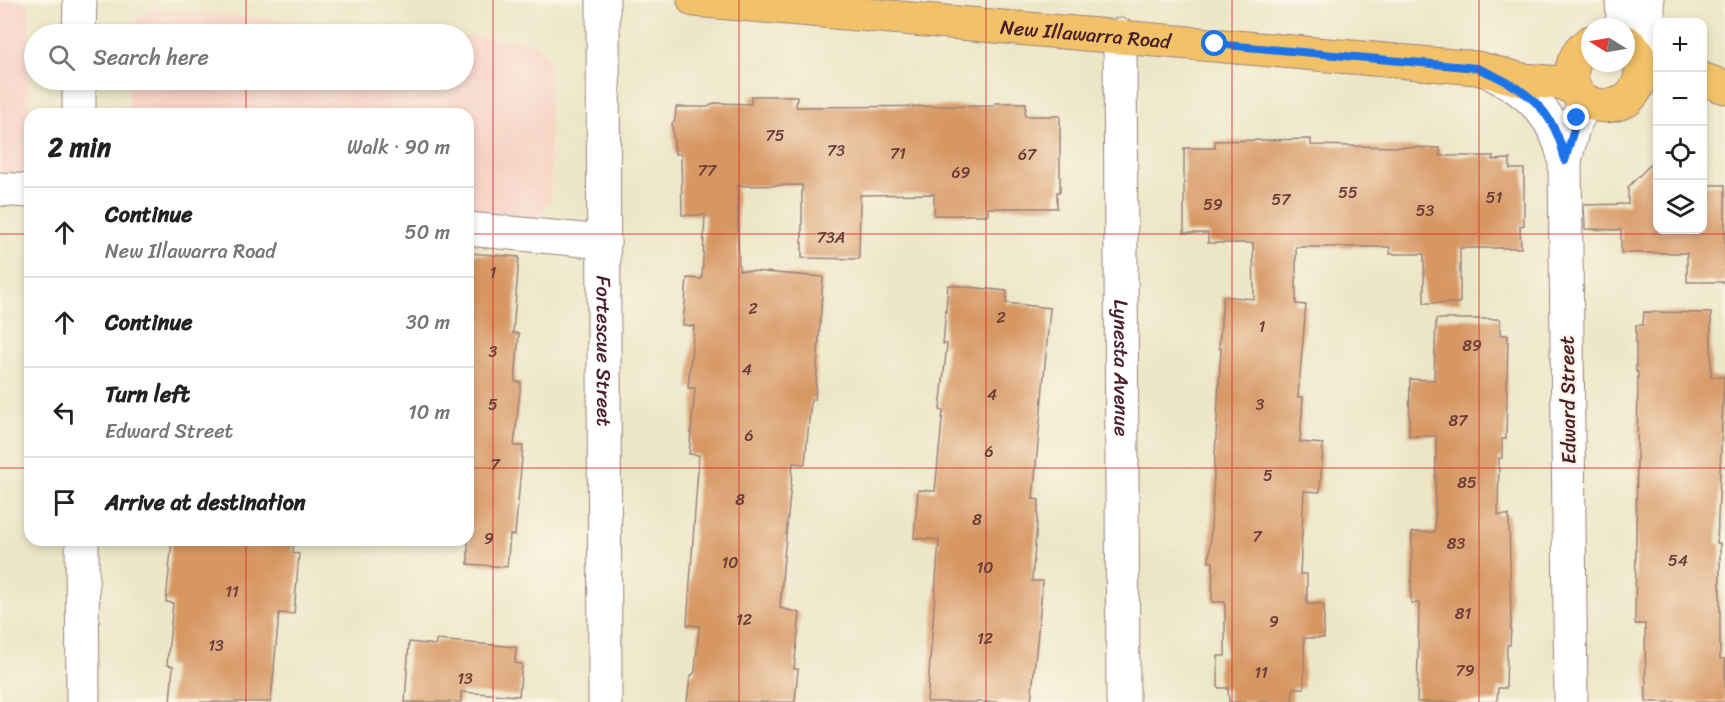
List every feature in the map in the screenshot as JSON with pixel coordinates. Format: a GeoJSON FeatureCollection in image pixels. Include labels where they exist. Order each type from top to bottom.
{"type":"FeatureCollection","features":[{"type":"Feature","properties":{"kind":"main road","name":"New Illawarra Road"},"geometry":{"type":"LineString","coordinates":[[694,0],[1120,35],[1477,68],[1496,68],[1546,58],[1581,44]]}},
{"type":"Feature","properties":{"kind":"main road"},"geometry":{"type":"LineString","coordinates":[[1581,52],[1574,61],[1571,79],[1593,98],[1627,100],[1638,85],[1642,71],[1640,54]]}},
{"type":"Feature","properties":{"kind":"main road","name":"New Illawarra Road"},"geometry":{"type":"LineString","coordinates":[[1477,68],[1522,80],[1562,83],[1593,98],[1653,100]]}},
{"type":"Feature","properties":{"kind":"main road"},"geometry":{"type":"LineString","coordinates":[[1707,82],[1725,87]]}},
{"type":"Feature","properties":{"kind":"main road"},"geometry":{"type":"LineString","coordinates":[[1707,92],[1725,87]]}},
{"type":"Feature","properties":{"kind":"street"},"geometry":{"type":"LineString","coordinates":[[80,0],[80,24]]}},
{"type":"Feature","properties":{"kind":"street","name":"Fortescue Street"},"geometry":{"type":"LineString","coordinates":[[603,0],[605,702]]}},
{"type":"Feature","properties":{"kind":"street"},"geometry":{"type":"LineString","coordinates":[[1621,18],[1622,0]]}},
{"type":"Feature","properties":{"kind":"street"},"geometry":{"type":"LineString","coordinates":[[1640,54],[1650,33],[1647,0]]}},
{"type":"Feature","properties":{"kind":"street"},"geometry":{"type":"LineString","coordinates":[[1656,0],[1667,18]]}},
{"type":"Feature","properties":{"kind":"street","name":"Lynesta Avenue"},"geometry":{"type":"LineString","coordinates":[[1120,35],[1124,702]]}},
{"type":"Feature","properties":{"kind":"street"},"geometry":{"type":"LineString","coordinates":[[1477,68],[1513,84],[1538,104],[1553,123],[1565,161]]}},
{"type":"Feature","properties":{"kind":"street"},"geometry":{"type":"LineString","coordinates":[[1705,72],[1725,87]]}},
{"type":"Feature","properties":{"kind":"street"},"geometry":{"type":"LineString","coordinates":[[80,90],[80,108]]}},
{"type":"Feature","properties":{"kind":"street","name":"Edward Street"},"geometry":{"type":"LineString","coordinates":[[1571,702],[1565,161],[1573,127],[1593,98]]}},
{"type":"Feature","properties":{"kind":"street"},"geometry":{"type":"LineString","coordinates":[[0,189],[24,191]]}},
{"type":"Feature","properties":{"kind":"street"},"geometry":{"type":"LineString","coordinates":[[474,230],[604,242]]}},
{"type":"Feature","properties":{"kind":"street"},"geometry":{"type":"LineString","coordinates":[[82,546],[83,702]]}},
{"type":"Feature","properties":{"kind":"shaded area"},"geometry":{"type":"Polygon","coordinates":[[[0,0],[29,2],[29,24],[24,24],[24,90],[28,90],[28,108],[24,108],[24,174],[0,172],[0,0]]]}},
{"type":"Feature","properties":{"kind":"shaded area"},"geometry":{"type":"Polygon","coordinates":[[[152,9],[327,24],[131,24],[152,9]]]}},
{"type":"Feature","properties":{"kind":"shaded area"},"geometry":{"type":"Polygon","coordinates":[[[474,37],[535,43],[548,60],[551,202],[537,218],[474,213],[474,108],[128,108],[129,90],[474,90],[474,37]]]}},
{"type":"Feature","properties":{"kind":"building"},"geometry":{"type":"Polygon","coordinates":[[[751,96],[797,96],[796,107],[995,106],[995,103],[1026,103],[1025,116],[1060,116],[1060,192],[1057,192],[1057,208],[988,208],[988,215],[934,215],[934,194],[860,195],[859,259],[802,258],[802,185],[737,186],[739,270],[823,277],[815,399],[811,399],[805,464],[793,463],[780,608],[800,613],[794,669],[798,669],[795,702],[687,702],[690,677],[695,672],[699,626],[687,625],[699,455],[689,454],[695,388],[688,388],[694,326],[683,325],[687,278],[702,279],[705,215],[682,215],[681,154],[675,154],[672,124],[675,120],[676,107],[708,107],[714,103],[751,104],[751,96]]]}},
{"type":"Feature","properties":{"kind":"building"},"geometry":{"type":"Polygon","coordinates":[[[1311,139],[1311,145],[1440,148],[1440,156],[1493,156],[1493,160],[1510,159],[1510,169],[1524,169],[1524,225],[1520,226],[1521,248],[1460,248],[1460,303],[1424,303],[1424,254],[1390,254],[1390,247],[1296,247],[1296,304],[1306,305],[1298,397],[1303,397],[1300,442],[1323,444],[1320,492],[1304,491],[1300,574],[1307,574],[1307,604],[1324,604],[1324,638],[1304,638],[1304,688],[1293,688],[1292,702],[1229,702],[1228,688],[1218,688],[1218,656],[1225,656],[1225,602],[1212,602],[1213,562],[1209,562],[1221,348],[1219,348],[1223,296],[1254,299],[1253,243],[1208,243],[1208,233],[1184,233],[1184,148],[1215,148],[1215,141],[1311,139]]]}},
{"type":"Feature","properties":{"kind":"building"},"geometry":{"type":"Polygon","coordinates":[[[1653,162],[1653,234],[1707,234],[1707,185],[1725,185],[1725,282],[1687,282],[1687,253],[1621,253],[1621,230],[1585,229],[1584,205],[1628,204],[1628,187],[1653,162]]]}},
{"type":"Feature","properties":{"kind":"building"},"geometry":{"type":"Polygon","coordinates":[[[474,253],[519,257],[513,333],[519,334],[515,382],[521,382],[514,446],[523,446],[515,535],[510,535],[507,567],[468,564],[468,546],[474,546],[474,253]]]}},
{"type":"Feature","properties":{"kind":"building"},"geometry":{"type":"Polygon","coordinates":[[[948,285],[1007,291],[1006,303],[1050,308],[1033,499],[1039,500],[1032,581],[1043,581],[1031,702],[927,702],[939,540],[914,538],[918,490],[935,491],[943,411],[940,410],[947,344],[943,344],[948,285]]]}},
{"type":"Feature","properties":{"kind":"building"},"geometry":{"type":"Polygon","coordinates":[[[1644,312],[1711,313],[1711,377],[1724,377],[1717,543],[1720,543],[1720,659],[1725,659],[1725,702],[1646,702],[1645,624],[1635,624],[1638,372],[1636,372],[1636,325],[1643,325],[1644,312]]]}},
{"type":"Feature","properties":{"kind":"building"},"geometry":{"type":"Polygon","coordinates":[[[1436,319],[1500,319],[1500,335],[1508,335],[1506,439],[1502,439],[1502,458],[1499,458],[1498,515],[1509,515],[1511,625],[1510,645],[1507,645],[1506,688],[1498,688],[1497,702],[1417,702],[1419,603],[1411,603],[1412,532],[1435,532],[1436,436],[1409,436],[1410,379],[1434,380],[1436,319]]]}},
{"type":"Feature","properties":{"kind":"building"},"geometry":{"type":"Polygon","coordinates":[[[171,546],[294,546],[293,553],[299,554],[294,614],[279,613],[271,702],[170,702],[173,666],[167,665],[173,603],[166,602],[171,546]]]}},
{"type":"Feature","properties":{"kind":"building"},"geometry":{"type":"Polygon","coordinates":[[[436,640],[516,647],[515,663],[522,664],[519,696],[461,692],[461,702],[405,702],[409,642],[436,645],[436,640]]]}},
{"type":"Feature","properties":{"kind":"route"},"geometry":{"type":"LineString","coordinates":[[1215,44],[1477,68],[1513,84],[1546,112],[1562,145],[1565,161],[1570,136],[1577,118]]}}]}
